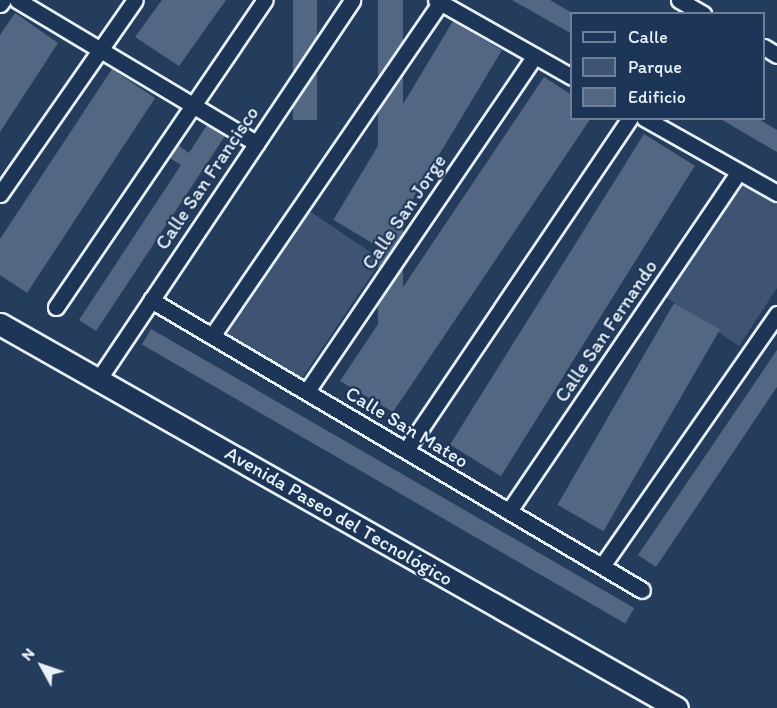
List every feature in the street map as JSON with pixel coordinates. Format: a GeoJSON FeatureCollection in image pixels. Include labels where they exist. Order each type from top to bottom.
{"type":"FeatureCollection","features":[{"type":"Feature","properties":{"kind":"street"},"geometry":{"type":"LineString","coordinates":[[0,4],[3,0]]}},
{"type":"Feature","properties":{"kind":"street"},"geometry":{"type":"LineString","coordinates":[[17,0],[99,52],[256,143]]}},
{"type":"Feature","properties":{"kind":"street"},"geometry":{"type":"LineString","coordinates":[[0,194],[135,0]]}},
{"type":"Feature","properties":{"kind":"street"},"geometry":{"type":"LineString","coordinates":[[56,307],[265,0]]}},
{"type":"Feature","properties":{"kind":"street","name":"Calle San Francisco"},"geometry":{"type":"LineString","coordinates":[[98,380],[352,0]]}},
{"type":"Feature","properties":{"kind":"street"},"geometry":{"type":"LineString","coordinates":[[685,1],[700,12]]}},
{"type":"Feature","properties":{"kind":"street"},"geometry":{"type":"LineString","coordinates":[[212,336],[438,2],[570,76]]}},
{"type":"Feature","properties":{"kind":"street","name":"Calle San Jorge"},"geometry":{"type":"LineString","coordinates":[[307,392],[535,56]]}},
{"type":"Feature","properties":{"kind":"street"},"geometry":{"type":"LineString","coordinates":[[406,450],[629,120]]}},
{"type":"Feature","properties":{"kind":"street"},"geometry":{"type":"LineString","coordinates":[[647,120],[777,193]]}},
{"type":"Feature","properties":{"kind":"street","name":"Calle San Fernando"},"geometry":{"type":"LineString","coordinates":[[509,512],[738,173]]}},
{"type":"Feature","properties":{"kind":"street","name":"Calle San Mateo"},"geometry":{"type":"LineString","coordinates":[[151,300],[642,590]]}},
{"type":"Feature","properties":{"kind":"street"},"geometry":{"type":"LineString","coordinates":[[602,566],[777,314]]}},
{"type":"Feature","properties":{"kind":"street","name":"Avenida Paseo del Tecnológico"},"geometry":{"type":"LineString","coordinates":[[0,324],[677,708]]}},
{"type":"Feature","properties":{"kind":"green space"},"geometry":{"type":"Polygon","coordinates":[[[743,184],[777,202],[777,288],[739,346],[666,297],[743,184]]]}},
{"type":"Feature","properties":{"kind":"green space"},"geometry":{"type":"Polygon","coordinates":[[[308,210],[382,260],[297,385],[224,335],[308,210]]]}},
{"type":"Feature","properties":{"kind":"building"},"geometry":{"type":"Polygon","coordinates":[[[162,0],[226,0],[179,66],[135,37],[162,0]]]}},
{"type":"Feature","properties":{"kind":"building"},"geometry":{"type":"Polygon","coordinates":[[[293,0],[317,0],[317,120],[293,120],[293,0]]]}},
{"type":"Feature","properties":{"kind":"building"},"geometry":{"type":"Polygon","coordinates":[[[378,0],[403,0],[403,347],[378,347],[378,0]]]}},
{"type":"Feature","properties":{"kind":"building"},"geometry":{"type":"Polygon","coordinates":[[[512,0],[550,0],[570,12],[570,33],[512,0]]]}},
{"type":"Feature","properties":{"kind":"building"},"geometry":{"type":"Polygon","coordinates":[[[15,13],[58,43],[0,132],[0,35],[15,13]]]}},
{"type":"Feature","properties":{"kind":"building"},"geometry":{"type":"Polygon","coordinates":[[[453,21],[502,50],[382,249],[334,220],[453,21]]]}},
{"type":"Feature","properties":{"kind":"building"},"geometry":{"type":"Polygon","coordinates":[[[112,69],[155,98],[27,293],[0,275],[0,239],[112,69]]]}},
{"type":"Feature","properties":{"kind":"building"},"geometry":{"type":"Polygon","coordinates":[[[544,77],[570,94],[570,120],[590,120],[393,412],[340,381],[544,77]]]}},
{"type":"Feature","properties":{"kind":"building"},"geometry":{"type":"Polygon","coordinates":[[[722,120],[760,120],[777,130],[777,152],[722,120]]]}},
{"type":"Feature","properties":{"kind":"building"},"geometry":{"type":"Polygon","coordinates":[[[207,125],[225,136],[96,331],[79,320],[181,165],[170,158],[178,145],[189,153],[207,125]]]}},
{"type":"Feature","properties":{"kind":"building"},"geometry":{"type":"Polygon","coordinates":[[[644,134],[695,166],[501,476],[450,444],[644,134]]]}},
{"type":"Feature","properties":{"kind":"building"},"geometry":{"type":"Polygon","coordinates":[[[674,303],[720,330],[603,531],[558,505],[674,303]]]}},
{"type":"Feature","properties":{"kind":"building"},"geometry":{"type":"Polygon","coordinates":[[[151,329],[634,608],[625,624],[142,345],[151,329]]]}},
{"type":"Feature","properties":{"kind":"building"},"geometry":{"type":"Polygon","coordinates":[[[777,350],[777,387],[656,567],[638,555],[777,350]]]}}]}
